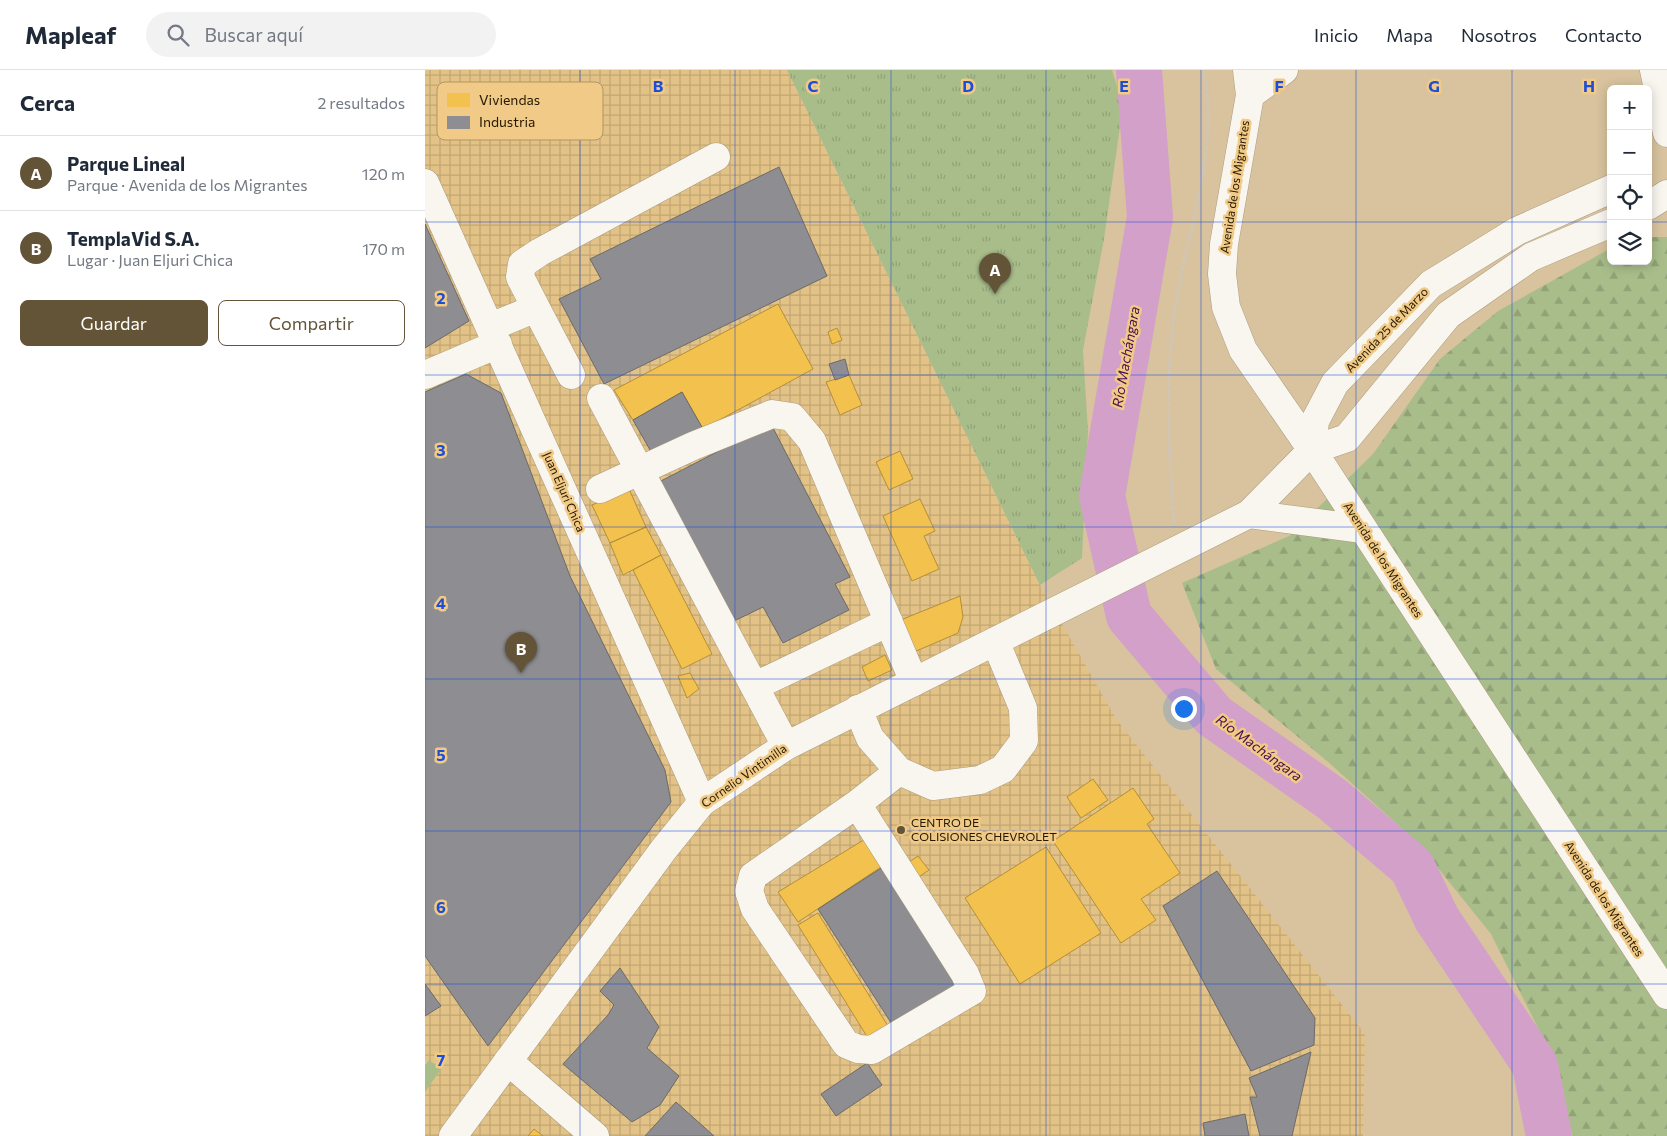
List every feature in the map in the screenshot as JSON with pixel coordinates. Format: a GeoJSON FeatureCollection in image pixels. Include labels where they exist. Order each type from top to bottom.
{"type":"FeatureCollection","features":[{"type":"Feature","properties":{"kind":"street"},"geometry":{"type":"LineString","coordinates":[[1246,81],[1284,70]]}},
{"type":"Feature","properties":{"kind":"street"},"geometry":{"type":"LineString","coordinates":[[1654,70],[1667,133]]}},
{"type":"Feature","properties":{"kind":"street","name":"Avenida de los Migrantes"},"geometry":{"type":"LineString","coordinates":[[1246,81],[1224,244],[1222,274],[1227,307],[1243,350],[1312,450],[1667,995]]}},
{"type":"Feature","properties":{"kind":"street"},"geometry":{"type":"LineString","coordinates":[[571,375],[520,277],[522,264],[539,252],[715,157]]}},
{"type":"Feature","properties":{"kind":"street","name":"Juan Eljuri Chica"},"geometry":{"type":"LineString","coordinates":[[425,182],[702,802]]}},
{"type":"Feature","properties":{"kind":"street"},"geometry":{"type":"LineString","coordinates":[[1652,182],[1667,184]]}},
{"type":"Feature","properties":{"kind":"street","name":"Avenida 25 de Marzo"},"geometry":{"type":"LineString","coordinates":[[1312,450],[1315,422],[1335,383],[1431,284],[1517,231],[1607,191]]}},
{"type":"Feature","properties":{"kind":"street"},"geometry":{"type":"LineString","coordinates":[[1652,203],[1667,194]]}},
{"type":"Feature","properties":{"kind":"street"},"geometry":{"type":"LineString","coordinates":[[1249,514],[1312,450],[1347,438],[1448,315],[1531,257],[1607,225]]}},
{"type":"Feature","properties":{"kind":"street"},"geometry":{"type":"LineString","coordinates":[[425,375],[536,308]]}},
{"type":"Feature","properties":{"kind":"street"},"geometry":{"type":"LineString","coordinates":[[601,398],[638,471],[786,746]]}},
{"type":"Feature","properties":{"kind":"street"},"geometry":{"type":"LineString","coordinates":[[600,489],[693,446],[773,414],[793,417],[812,441],[915,682]]}},
{"type":"Feature","properties":{"kind":"street"},"geometry":{"type":"LineString","coordinates":[[1249,514],[1363,529]]}},
{"type":"Feature","properties":{"kind":"street","name":"Cornelio Vintimilla"},"geometry":{"type":"LineString","coordinates":[[453,1136],[664,849],[702,802],[786,746],[857,709],[996,643],[1249,514]]}},
{"type":"Feature","properties":{"kind":"street"},"geometry":{"type":"LineString","coordinates":[[755,686],[889,622]]}},
{"type":"Feature","properties":{"kind":"street"},"geometry":{"type":"LineString","coordinates":[[857,709],[870,738],[899,771],[933,786],[979,780],[1003,769],[1024,741],[1023,708],[996,643]]}},
{"type":"Feature","properties":{"kind":"street"},"geometry":{"type":"LineString","coordinates":[[857,804],[965,974],[972,990],[872,1050],[857,1049],[846,1044],[755,909],[749,891],[753,876],[857,804],[899,771]]}},
{"type":"Feature","properties":{"kind":"street"},"geometry":{"type":"LineString","coordinates":[[508,1061],[595,1136]]}},
{"type":"Feature","properties":{"kind":"path"},"geometry":{"type":"LineString","coordinates":[[1170,531],[1174,525],[1167,432],[1172,331],[1204,158],[1208,92],[1203,70]]}},
{"type":"Feature","properties":{"kind":"shaded area"},"geometry":{"type":"Polygon","coordinates":[[[425,70],[787,70],[1040,585],[1116,719],[1365,1034],[1363,1136],[425,1136],[425,70]]]}},
{"type":"Feature","properties":{"kind":"green space"},"geometry":{"type":"Polygon","coordinates":[[[787,70],[1112,70],[1123,106],[1104,239],[1083,350],[1088,432],[1082,558],[1040,585],[787,70]]]}},
{"type":"Feature","properties":{"kind":"green space"},"geometry":{"type":"Polygon","coordinates":[[[1652,237],[1667,237],[1667,1136],[1573,1136],[1540,1032],[1491,934],[1417,842],[1327,761],[1216,669],[1182,583],[1289,536],[1373,454],[1440,359],[1498,311],[1607,250],[1607,265],[1652,265],[1652,237]]]}},
{"type":"Feature","properties":{"kind":"green space"},"geometry":{"type":"Polygon","coordinates":[[[429,1060],[441,1069],[425,1092],[425,1066],[429,1060]]]}},
{"type":"Feature","properties":{"kind":"building: Viviendas"},"geometry":{"type":"Polygon","coordinates":[[[778,304],[813,369],[703,429],[682,392],[633,420],[614,390],[778,304]]]}},
{"type":"Feature","properties":{"kind":"building: Viviendas"},"geometry":{"type":"Polygon","coordinates":[[[837,328],[842,340],[832,344],[828,332],[837,328]]]}},
{"type":"Feature","properties":{"kind":"building: Viviendas"},"geometry":{"type":"Polygon","coordinates":[[[849,375],[862,405],[840,415],[826,382],[849,375]]]}},
{"type":"Feature","properties":{"kind":"building: Viviendas"},"geometry":{"type":"Polygon","coordinates":[[[900,451],[913,479],[889,490],[876,462],[900,451]]]}},
{"type":"Feature","properties":{"kind":"building: Viviendas"},"geometry":{"type":"Polygon","coordinates":[[[629,489],[646,527],[610,543],[592,505],[629,489]]]}},
{"type":"Feature","properties":{"kind":"building: Viviendas"},"geometry":{"type":"Polygon","coordinates":[[[920,499],[935,531],[924,536],[939,569],[912,581],[883,516],[920,499]]]}},
{"type":"Feature","properties":{"kind":"building: Viviendas"},"geometry":{"type":"Polygon","coordinates":[[[646,527],[661,555],[623,575],[610,543],[646,527]]]}},
{"type":"Feature","properties":{"kind":"building: Viviendas"},"geometry":{"type":"Polygon","coordinates":[[[661,555],[712,654],[682,669],[633,570],[661,555]]]}},
{"type":"Feature","properties":{"kind":"building: Viviendas"},"geometry":{"type":"Polygon","coordinates":[[[960,596],[963,617],[958,633],[914,652],[898,621],[960,596]]]}},
{"type":"Feature","properties":{"kind":"building: Viviendas"},"geometry":{"type":"Polygon","coordinates":[[[885,655],[892,670],[868,681],[862,667],[885,655]]]}},
{"type":"Feature","properties":{"kind":"building: Viviendas"},"geometry":{"type":"Polygon","coordinates":[[[690,673],[699,689],[687,698],[678,676],[690,673]]]}},
{"type":"Feature","properties":{"kind":"building: Viviendas"},"geometry":{"type":"Polygon","coordinates":[[[1093,779],[1108,800],[1081,818],[1067,797],[1093,779]]]}},
{"type":"Feature","properties":{"kind":"building: Viviendas"},"geometry":{"type":"Polygon","coordinates":[[[1133,788],[1154,819],[1147,824],[1180,873],[1141,899],[1156,920],[1121,943],[1053,841],[1133,788]]]}},
{"type":"Feature","properties":{"kind":"building: Viviendas"},"geometry":{"type":"Polygon","coordinates":[[[867,838],[884,865],[798,922],[778,892],[867,838]]]}},
{"type":"Feature","properties":{"kind":"building: Viviendas"},"geometry":{"type":"Polygon","coordinates":[[[1046,847],[1101,933],[1020,984],[965,898],[1046,847]]]}},
{"type":"Feature","properties":{"kind":"building: Viviendas"},"geometry":{"type":"Polygon","coordinates":[[[918,856],[929,870],[917,878],[906,864],[918,856]]]}},
{"type":"Feature","properties":{"kind":"building: Viviendas"},"geometry":{"type":"Polygon","coordinates":[[[818,913],[891,1031],[871,1043],[798,925],[818,913]]]}},
{"type":"Feature","properties":{"kind":"building: Viviendas"},"geometry":{"type":"Polygon","coordinates":[[[534,1129],[543,1136],[528,1136],[534,1129]]]}},
{"type":"Feature","properties":{"kind":"building: Industria"},"geometry":{"type":"Polygon","coordinates":[[[779,167],[827,276],[604,384],[559,299],[601,279],[590,259],[779,167]]]}},
{"type":"Feature","properties":{"kind":"building: Industria"},"geometry":{"type":"Polygon","coordinates":[[[425,224],[469,321],[425,348],[425,224]]]}},
{"type":"Feature","properties":{"kind":"building: Industria"},"geometry":{"type":"Polygon","coordinates":[[[845,359],[849,375],[835,380],[829,364],[845,359]]]}},
{"type":"Feature","properties":{"kind":"building: Industria"},"geometry":{"type":"Polygon","coordinates":[[[466,374],[501,393],[570,576],[665,770],[671,802],[488,1046],[425,956],[425,392],[466,374]]]}},
{"type":"Feature","properties":{"kind":"building: Industria"},"geometry":{"type":"Polygon","coordinates":[[[682,392],[703,429],[654,457],[633,420],[682,392]]]}},
{"type":"Feature","properties":{"kind":"building: Industria"},"geometry":{"type":"Polygon","coordinates":[[[771,424],[850,577],[835,584],[849,610],[783,643],[763,607],[732,622],[659,482],[771,424]]]}},
{"type":"Feature","properties":{"kind":"building: Industria"},"geometry":{"type":"Polygon","coordinates":[[[886,865],[966,988],[897,1032],[818,909],[886,865]]]}},
{"type":"Feature","properties":{"kind":"building: Industria"},"geometry":{"type":"Polygon","coordinates":[[[1217,871],[1315,1018],[1314,1045],[1251,1071],[1163,906],[1217,871]]]}},
{"type":"Feature","properties":{"kind":"building: Industria"},"geometry":{"type":"Polygon","coordinates":[[[620,968],[659,1027],[647,1048],[679,1076],[660,1105],[632,1122],[563,1064],[608,1015],[614,1005],[600,991],[620,968]]]}},
{"type":"Feature","properties":{"kind":"building: Industria"},"geometry":{"type":"Polygon","coordinates":[[[425,984],[441,1006],[425,1016],[425,984]]]}},
{"type":"Feature","properties":{"kind":"building: Industria"},"geometry":{"type":"Polygon","coordinates":[[[1311,1052],[1292,1136],[1260,1136],[1250,1097],[1257,1097],[1249,1078],[1311,1052]]]}},
{"type":"Feature","properties":{"kind":"building: Industria"},"geometry":{"type":"Polygon","coordinates":[[[867,1063],[882,1085],[836,1116],[821,1094],[867,1063]]]}},
{"type":"Feature","properties":{"kind":"building: Industria"},"geometry":{"type":"Polygon","coordinates":[[[676,1102],[714,1136],[645,1136],[676,1102]]]}},
{"type":"Feature","properties":{"kind":"building: Industria"},"geometry":{"type":"Polygon","coordinates":[[[1245,1114],[1249,1136],[1205,1136],[1203,1123],[1245,1114]]]}},
{"type":"Feature","properties":{"kind":"waterway","name":"Río Machángara"},"geometry":{"type":"LineString","coordinates":[[1139,70],[1150,217],[1102,496],[1129,616],[1214,716],[1332,799],[1412,867],[1437,919],[1535,1065],[1549,1136]]}},
{"type":"Feature","properties":{"kind":"place","name":"Parque Lineal"},"geometry":{"type":"Point","coordinates":[995,294]}},
{"type":"Feature","properties":{"kind":"place","name":"TemplaVid S.A."},"geometry":{"type":"Point","coordinates":[521,673]}},
{"type":"Feature","properties":{"kind":"place","name":"CENTRO DE COLISIONES CHEVROLET"},"geometry":{"type":"Point","coordinates":[901,830]}}]}
